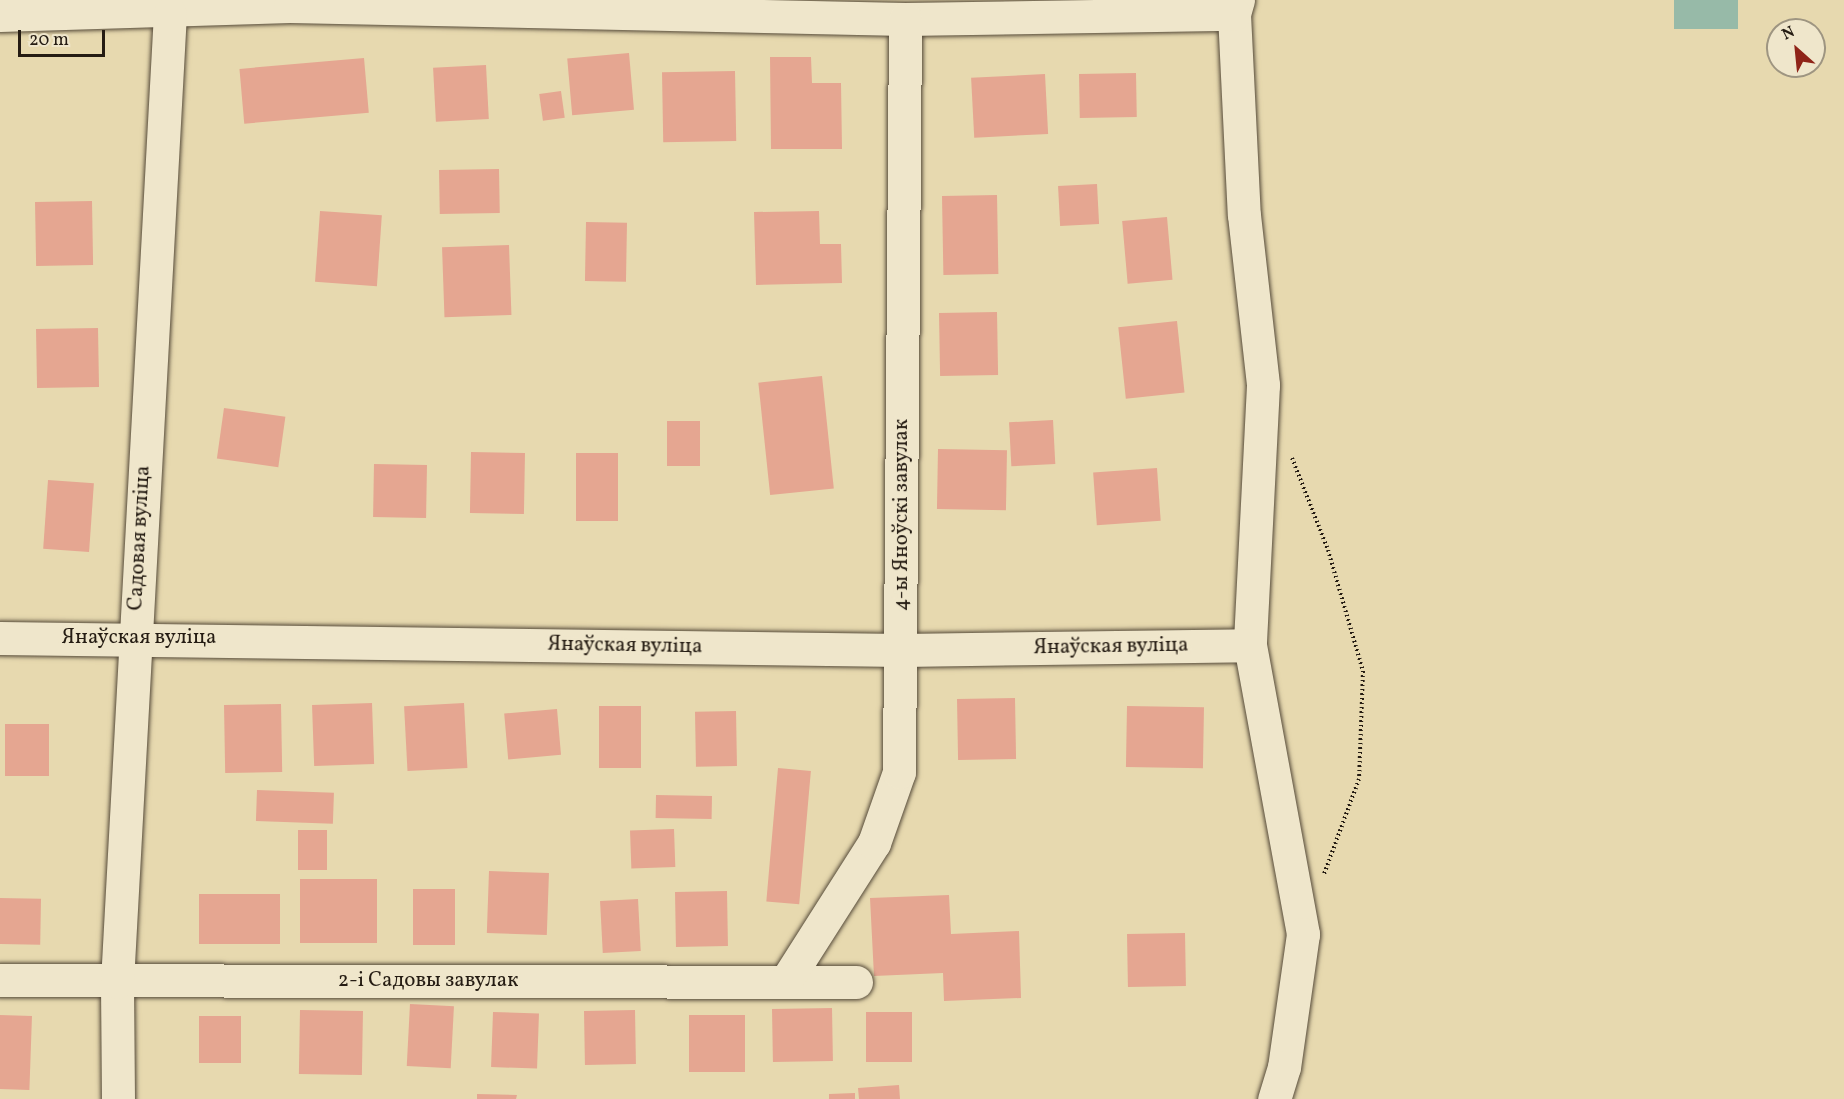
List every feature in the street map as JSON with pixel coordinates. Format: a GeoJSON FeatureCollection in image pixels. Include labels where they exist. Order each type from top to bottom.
{"type":"FeatureCollection","features":[{"type":"Feature","properties":{"kind":"street"},"geometry":{"type":"LineString","coordinates":[[0,15],[170,13],[290,3],[905,19],[1236,7],[1244,215],[1263,385],[1250,645],[1303,934],[1284,1067],[1274,1099]]}},
{"type":"Feature","properties":{"kind":"street","name":"Садовая вуліца"},"geometry":{"type":"LineString","coordinates":[[118,1099],[117,982],[134,637],[170,13]]}},
{"type":"Feature","properties":{"kind":"street","name":"4-ы Яноўскі завулак"},"geometry":{"type":"LineString","coordinates":[[786,981],[874,843],[896,782],[902,650],[905,19]]}},
{"type":"Feature","properties":{"kind":"street","name":"Янаўская вуліца"},"geometry":{"type":"LineString","coordinates":[[0,638],[134,637],[902,650],[1250,645]]}},
{"type":"Feature","properties":{"kind":"street","name":"2-і Садовы завулак"},"geometry":{"type":"LineString","coordinates":[[0,980],[856,982]]}},
{"type":"Feature","properties":{"kind":"path"},"geometry":{"type":"LineString","coordinates":[[1289,451],[1328,550],[1363,671],[1359,778],[1323,878]]}},
{"type":"Feature","properties":{"kind":"shaded area"},"geometry":{"type":"Polygon","coordinates":[[[1674,0],[1738,0],[1738,29],[1674,29],[1674,0]]]}},
{"type":"Feature","properties":{"kind":"building"},"geometry":{"type":"Polygon","coordinates":[[[629,53],[634,110],[572,115],[567,58],[629,53]]]}},
{"type":"Feature","properties":{"kind":"building"},"geometry":{"type":"Polygon","coordinates":[[[770,57],[811,57],[812,83],[841,83],[842,149],[771,149],[770,57]]]}},
{"type":"Feature","properties":{"kind":"building"},"geometry":{"type":"Polygon","coordinates":[[[364,58],[369,113],[244,124],[239,69],[364,58]]]}},
{"type":"Feature","properties":{"kind":"building"},"geometry":{"type":"Polygon","coordinates":[[[486,65],[489,119],[436,122],[433,68],[486,65]]]}},
{"type":"Feature","properties":{"kind":"building"},"geometry":{"type":"Polygon","coordinates":[[[735,71],[736,141],[663,142],[662,72],[735,71]]]}},
{"type":"Feature","properties":{"kind":"building"},"geometry":{"type":"Polygon","coordinates":[[[1136,73],[1137,117],[1080,118],[1079,74],[1136,73]]]}},
{"type":"Feature","properties":{"kind":"building"},"geometry":{"type":"Polygon","coordinates":[[[1045,74],[1048,134],[974,138],[971,78],[1045,74]]]}},
{"type":"Feature","properties":{"kind":"building"},"geometry":{"type":"Polygon","coordinates":[[[561,91],[565,118],[543,121],[539,94],[561,91]]]}},
{"type":"Feature","properties":{"kind":"building"},"geometry":{"type":"Polygon","coordinates":[[[499,169],[500,213],[440,214],[439,170],[499,169]]]}},
{"type":"Feature","properties":{"kind":"building"},"geometry":{"type":"Polygon","coordinates":[[[1097,184],[1099,224],[1060,226],[1058,186],[1097,184]]]}},
{"type":"Feature","properties":{"kind":"building"},"geometry":{"type":"Polygon","coordinates":[[[997,195],[998,274],[943,275],[942,196],[997,195]]]}},
{"type":"Feature","properties":{"kind":"building"},"geometry":{"type":"Polygon","coordinates":[[[92,201],[93,265],[36,266],[35,202],[92,201]]]}},
{"type":"Feature","properties":{"kind":"building"},"geometry":{"type":"Polygon","coordinates":[[[320,211],[382,215],[377,286],[315,282],[320,211]]]}},
{"type":"Feature","properties":{"kind":"building"},"geometry":{"type":"Polygon","coordinates":[[[819,211],[820,244],[841,244],[842,283],[756,285],[754,212],[819,211]]]}},
{"type":"Feature","properties":{"kind":"building"},"geometry":{"type":"Polygon","coordinates":[[[1167,217],[1172,280],[1128,284],[1122,221],[1167,217]]]}},
{"type":"Feature","properties":{"kind":"building"},"geometry":{"type":"Polygon","coordinates":[[[586,222],[627,223],[626,282],[585,281],[586,222]]]}},
{"type":"Feature","properties":{"kind":"building"},"geometry":{"type":"Polygon","coordinates":[[[509,245],[511,315],[444,317],[442,247],[509,245]]]}},
{"type":"Feature","properties":{"kind":"building"},"geometry":{"type":"Polygon","coordinates":[[[997,312],[998,375],[940,376],[939,313],[997,312]]]}},
{"type":"Feature","properties":{"kind":"building"},"geometry":{"type":"Polygon","coordinates":[[[1177,321],[1185,393],[1126,399],[1118,327],[1177,321]]]}},
{"type":"Feature","properties":{"kind":"building"},"geometry":{"type":"Polygon","coordinates":[[[98,328],[99,387],[37,388],[36,329],[98,328]]]}},
{"type":"Feature","properties":{"kind":"building"},"geometry":{"type":"Polygon","coordinates":[[[822,376],[834,488],[770,495],[758,383],[822,376]]]}},
{"type":"Feature","properties":{"kind":"building"},"geometry":{"type":"Polygon","coordinates":[[[224,408],[285,417],[278,467],[217,459],[224,408]]]}},
{"type":"Feature","properties":{"kind":"building"},"geometry":{"type":"Polygon","coordinates":[[[1053,420],[1055,464],[1011,466],[1009,422],[1053,420]]]}},
{"type":"Feature","properties":{"kind":"building"},"geometry":{"type":"Polygon","coordinates":[[[667,421],[700,421],[700,466],[667,466],[667,421]]]}},
{"type":"Feature","properties":{"kind":"building"},"geometry":{"type":"Polygon","coordinates":[[[938,449],[1007,450],[1006,510],[937,509],[938,449]]]}},
{"type":"Feature","properties":{"kind":"building"},"geometry":{"type":"Polygon","coordinates":[[[471,452],[525,453],[524,514],[470,513],[471,452]]]}},
{"type":"Feature","properties":{"kind":"building"},"geometry":{"type":"Polygon","coordinates":[[[576,453],[618,453],[618,521],[576,521],[576,453]]]}},
{"type":"Feature","properties":{"kind":"building"},"geometry":{"type":"Polygon","coordinates":[[[374,464],[427,465],[426,518],[373,517],[374,464]]]}},
{"type":"Feature","properties":{"kind":"building"},"geometry":{"type":"Polygon","coordinates":[[[1157,468],[1161,521],[1097,525],[1093,472],[1157,468]]]}},
{"type":"Feature","properties":{"kind":"building"},"geometry":{"type":"Polygon","coordinates":[[[48,480],[94,483],[89,552],[43,549],[48,480]]]}},
{"type":"Feature","properties":{"kind":"building"},"geometry":{"type":"Polygon","coordinates":[[[1015,698],[1016,759],[958,760],[957,699],[1015,698]]]}},
{"type":"Feature","properties":{"kind":"building"},"geometry":{"type":"Polygon","coordinates":[[[372,703],[374,764],[314,766],[312,705],[372,703]]]}},
{"type":"Feature","properties":{"kind":"building"},"geometry":{"type":"Polygon","coordinates":[[[464,703],[467,768],[407,771],[404,706],[464,703]]]}},
{"type":"Feature","properties":{"kind":"building"},"geometry":{"type":"Polygon","coordinates":[[[281,704],[282,772],[225,773],[224,705],[281,704]]]}},
{"type":"Feature","properties":{"kind":"building"},"geometry":{"type":"Polygon","coordinates":[[[599,706],[641,706],[641,768],[599,768],[599,706]]]}},
{"type":"Feature","properties":{"kind":"building"},"geometry":{"type":"Polygon","coordinates":[[[1127,706],[1204,707],[1203,768],[1126,767],[1127,706]]]}},
{"type":"Feature","properties":{"kind":"building"},"geometry":{"type":"Polygon","coordinates":[[[557,709],[561,755],[508,759],[504,714],[557,709]]]}},
{"type":"Feature","properties":{"kind":"building"},"geometry":{"type":"Polygon","coordinates":[[[736,711],[737,766],[696,767],[695,712],[736,711]]]}},
{"type":"Feature","properties":{"kind":"building"},"geometry":{"type":"Polygon","coordinates":[[[5,724],[49,724],[49,776],[5,776],[5,724]]]}},
{"type":"Feature","properties":{"kind":"building"},"geometry":{"type":"Polygon","coordinates":[[[778,768],[811,771],[799,904],[766,901],[778,768]]]}},
{"type":"Feature","properties":{"kind":"building"},"geometry":{"type":"Polygon","coordinates":[[[257,790],[334,793],[333,824],[256,821],[257,790]]]}},
{"type":"Feature","properties":{"kind":"building"},"geometry":{"type":"Polygon","coordinates":[[[656,795],[712,796],[712,819],[656,818],[656,795]]]}},
{"type":"Feature","properties":{"kind":"building"},"geometry":{"type":"Polygon","coordinates":[[[674,829],[675,867],[631,869],[630,831],[674,829]]]}},
{"type":"Feature","properties":{"kind":"building"},"geometry":{"type":"Polygon","coordinates":[[[298,830],[327,830],[327,870],[298,870],[298,830]]]}},
{"type":"Feature","properties":{"kind":"building"},"geometry":{"type":"Polygon","coordinates":[[[489,871],[549,873],[547,935],[487,933],[489,871]]]}},
{"type":"Feature","properties":{"kind":"building"},"geometry":{"type":"Polygon","coordinates":[[[300,879],[377,879],[377,943],[300,943],[300,879]]]}},
{"type":"Feature","properties":{"kind":"building"},"geometry":{"type":"Polygon","coordinates":[[[413,889],[455,889],[455,945],[413,945],[413,889]]]}},
{"type":"Feature","properties":{"kind":"building"},"geometry":{"type":"Polygon","coordinates":[[[727,891],[728,946],[676,947],[675,892],[727,891]]]}},
{"type":"Feature","properties":{"kind":"building"},"geometry":{"type":"Polygon","coordinates":[[[199,894],[280,894],[280,944],[199,944],[199,894]]]}},
{"type":"Feature","properties":{"kind":"building"},"geometry":{"type":"Polygon","coordinates":[[[949,895],[951,934],[1019,931],[1021,998],[944,1001],[943,973],[874,976],[870,898],[949,895]]]}},
{"type":"Feature","properties":{"kind":"building"},"geometry":{"type":"Polygon","coordinates":[[[0,898],[41,899],[40,945],[0,944],[0,898]]]}},
{"type":"Feature","properties":{"kind":"building"},"geometry":{"type":"Polygon","coordinates":[[[638,899],[641,951],[603,953],[600,901],[638,899]]]}},
{"type":"Feature","properties":{"kind":"building"},"geometry":{"type":"Polygon","coordinates":[[[1185,933],[1186,986],[1128,987],[1127,934],[1185,933]]]}},
{"type":"Feature","properties":{"kind":"building"},"geometry":{"type":"Polygon","coordinates":[[[410,1004],[454,1006],[451,1068],[407,1066],[410,1004]]]}},
{"type":"Feature","properties":{"kind":"building"},"geometry":{"type":"Polygon","coordinates":[[[832,1008],[833,1061],[773,1062],[772,1009],[832,1008]]]}},
{"type":"Feature","properties":{"kind":"building"},"geometry":{"type":"Polygon","coordinates":[[[300,1010],[363,1011],[362,1075],[299,1074],[300,1010]]]}},
{"type":"Feature","properties":{"kind":"building"},"geometry":{"type":"Polygon","coordinates":[[[635,1010],[636,1064],[585,1065],[584,1011],[635,1010]]]}},
{"type":"Feature","properties":{"kind":"building"},"geometry":{"type":"Polygon","coordinates":[[[493,1012],[539,1014],[537,1069],[491,1067],[493,1012]]]}},
{"type":"Feature","properties":{"kind":"building"},"geometry":{"type":"Polygon","coordinates":[[[866,1012],[912,1012],[912,1062],[866,1062],[866,1012]]]}},
{"type":"Feature","properties":{"kind":"building"},"geometry":{"type":"Polygon","coordinates":[[[0,1015],[32,1016],[29,1090],[0,1089],[0,1015]]]}},
{"type":"Feature","properties":{"kind":"building"},"geometry":{"type":"Polygon","coordinates":[[[689,1015],[745,1015],[745,1072],[689,1072],[689,1015]]]}},
{"type":"Feature","properties":{"kind":"building"},"geometry":{"type":"Polygon","coordinates":[[[199,1016],[241,1016],[241,1063],[199,1063],[199,1016]]]}},
{"type":"Feature","properties":{"kind":"building"},"geometry":{"type":"Polygon","coordinates":[[[899,1085],[900,1099],[859,1099],[858,1088],[899,1085]]]}},
{"type":"Feature","properties":{"kind":"building"},"geometry":{"type":"Polygon","coordinates":[[[855,1093],[855,1099],[829,1099],[829,1094],[855,1093]]]}},
{"type":"Feature","properties":{"kind":"building"},"geometry":{"type":"Polygon","coordinates":[[[477,1094],[517,1095],[516,1099],[477,1099],[477,1094]]]}}]}
